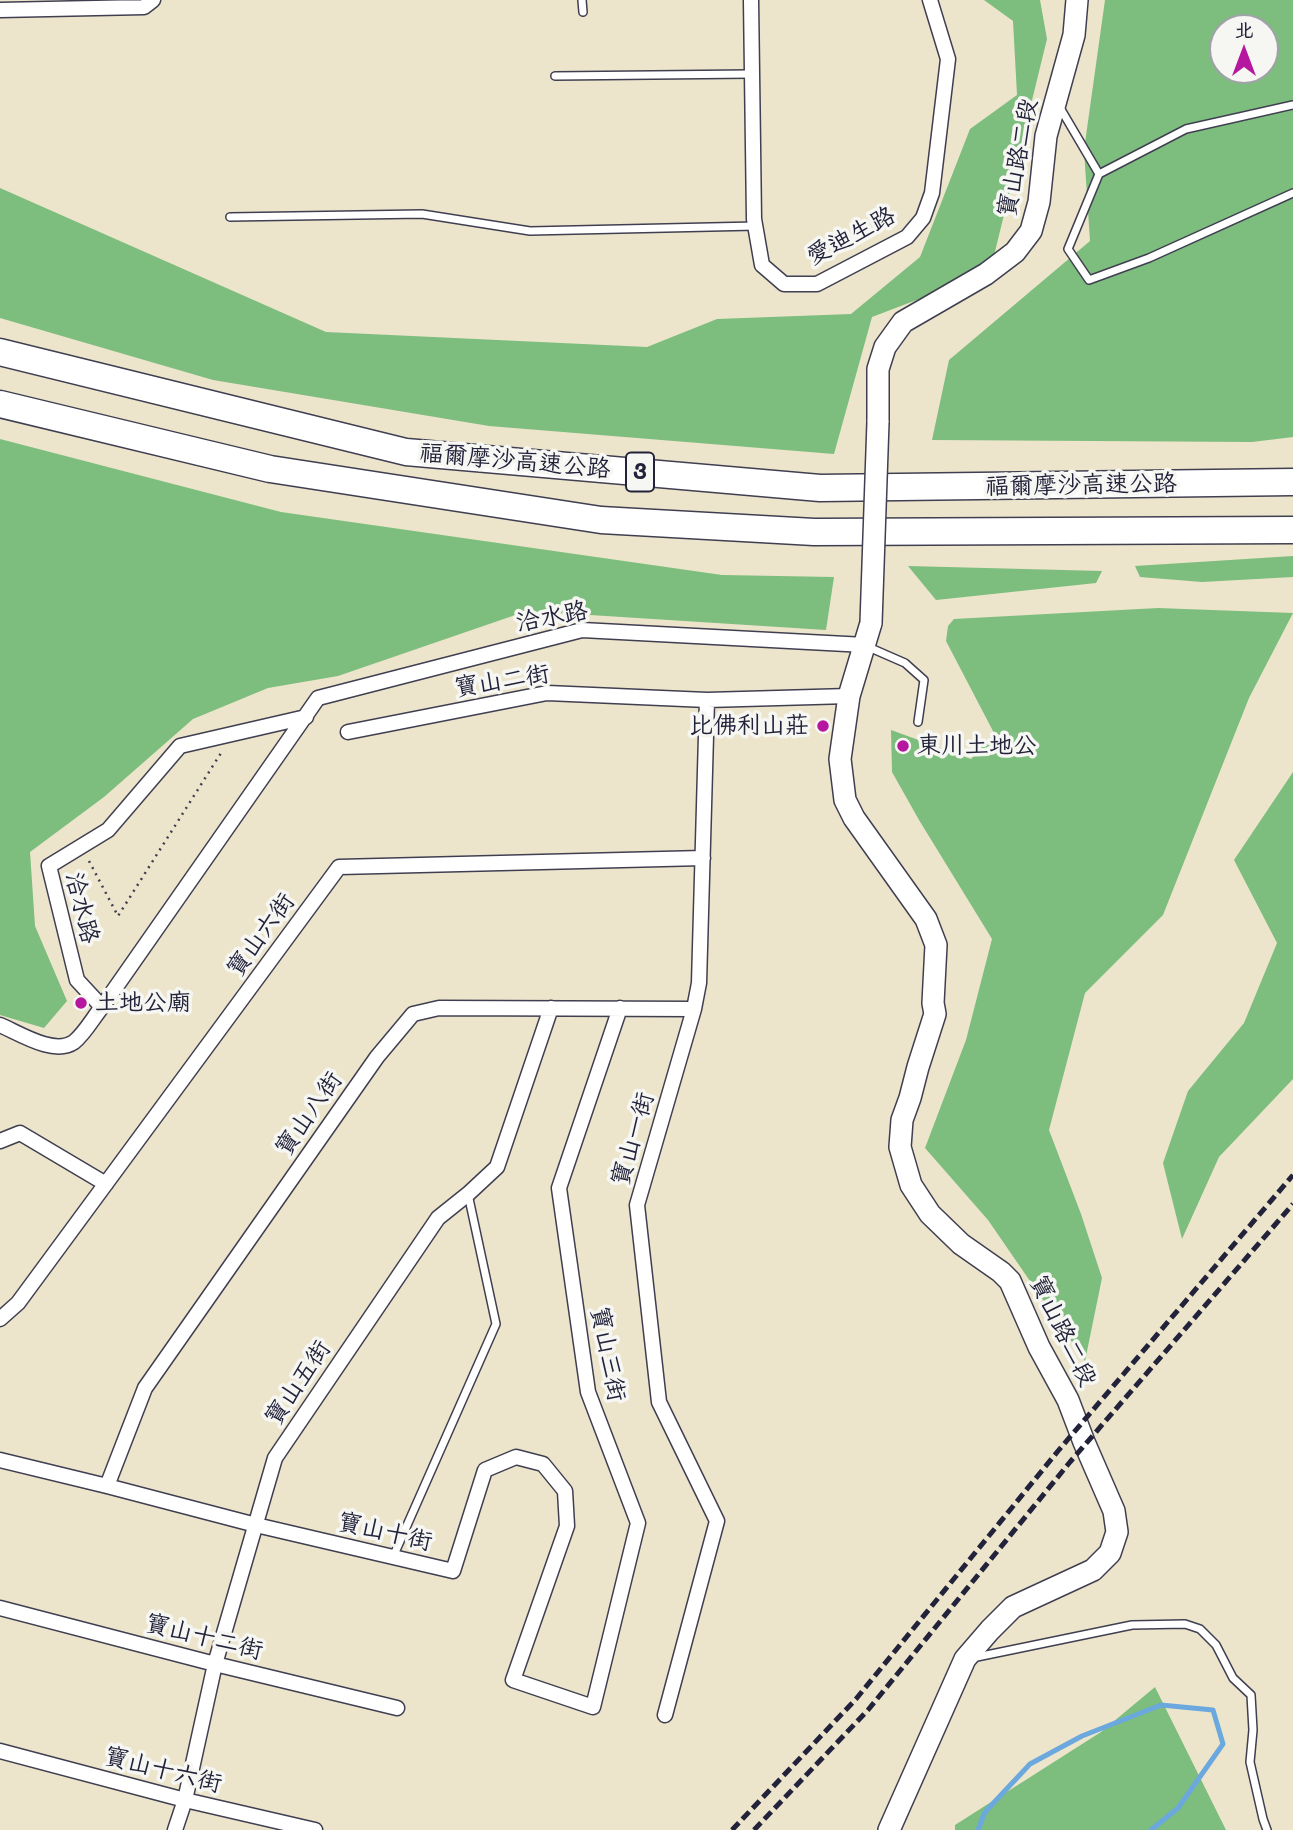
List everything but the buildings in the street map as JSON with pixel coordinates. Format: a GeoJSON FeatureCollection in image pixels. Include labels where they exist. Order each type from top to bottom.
{"type":"FeatureCollection","features":[{"type":"Feature","properties":{"kind":"highway","name":"福爾摩沙高速公路"},"geometry":{"type":"LineString","coordinates":[[0,352],[406,452],[820,488],[1293,482]]}},
{"type":"Feature","properties":{"kind":"highway","name":"福爾摩沙高速公路"},"geometry":{"type":"LineString","coordinates":[[0,404],[270,469],[601,520],[814,532],[1293,530]]}},
{"type":"Feature","properties":{"kind":"street"},"geometry":{"type":"LineString","coordinates":[[0,10],[144,7],[153,0]]}},
{"type":"Feature","properties":{"kind":"street","name":"愛迪生路"},"geometry":{"type":"LineString","coordinates":[[751,0],[755,226],[762,265],[784,284],[817,284],[907,237],[923,218],[932,193],[948,59],[930,0]]}},
{"type":"Feature","properties":{"kind":"street","name":"寶山路二段"},"geometry":{"type":"LineString","coordinates":[[888,1830],[965,1659],[1013,1607],[1093,1570],[1110,1553],[1117,1532],[1114,1511],[1068,1400],[1039,1347],[1010,1281],[1002,1272],[961,1244],[930,1214],[911,1185],[900,1147],[902,1120],[935,1014],[933,1003],[936,945],[926,919],[845,800],[841,759],[849,696],[872,623],[878,369],[885,347],[903,322],[986,274],[1015,252],[1031,231],[1039,202],[1046,136],[1074,35],[1077,0]]}},
{"type":"Feature","properties":{"kind":"street","name":"洽水路"},"geometry":{"type":"LineString","coordinates":[[0,1025],[37,1043],[65,1046],[75,1041],[102,1007],[318,698],[582,630],[865,645]]}},
{"type":"Feature","properties":{"kind":"street","name":"寶山二街"},"geometry":{"type":"LineString","coordinates":[[348,732],[547,693],[707,700]]}},
{"type":"Feature","properties":{"kind":"street"},"geometry":{"type":"LineString","coordinates":[[707,700],[849,696]]}},
{"type":"Feature","properties":{"kind":"street","name":"寶山一街"},"geometry":{"type":"LineString","coordinates":[[665,1715],[717,1521],[659,1402],[638,1205],[699,983],[707,700]]}},
{"type":"Feature","properties":{"kind":"street","name":"洽水路"},"geometry":{"type":"LineString","coordinates":[[102,1007],[77,980],[49,866],[108,830],[180,746],[306,717]]}},
{"type":"Feature","properties":{"kind":"street","name":"寶山六街"},"geometry":{"type":"LineString","coordinates":[[0,1319],[18,1303],[339,867],[703,858]]}},
{"type":"Feature","properties":{"kind":"street","name":"寶山八街"},"geometry":{"type":"LineString","coordinates":[[107,1486],[145,1388],[377,1057],[413,1014],[439,1008],[694,1009]]}},
{"type":"Feature","properties":{"kind":"street","name":"寶山五街"},"geometry":{"type":"LineString","coordinates":[[175,1830],[185,1800],[215,1664],[275,1458],[438,1218],[468,1195],[497,1167],[551,1008]]}},
{"type":"Feature","properties":{"kind":"street","name":"寶山三街"},"geometry":{"type":"LineString","coordinates":[[593,1707],[638,1523],[588,1392],[559,1188],[620,1008]]}},
{"type":"Feature","properties":{"kind":"street"},"geometry":{"type":"LineString","coordinates":[[0,1141],[20,1133],[106,1184]]}},
{"type":"Feature","properties":{"kind":"street","name":"寶山十街"},"geometry":{"type":"LineString","coordinates":[[0,1460],[256,1525],[453,1570],[485,1470],[516,1457],[543,1464],[565,1491],[566,1527],[513,1680],[593,1707]]}},
{"type":"Feature","properties":{"kind":"street","name":"寶山十二街"},"geometry":{"type":"LineString","coordinates":[[0,1608],[397,1708]]}},
{"type":"Feature","properties":{"kind":"street","name":"寶山十六街"},"geometry":{"type":"LineString","coordinates":[[0,1751],[185,1800],[315,1830]]}},
{"type":"Feature","properties":{"kind":"lane"},"geometry":{"type":"LineString","coordinates":[[582,0],[583,12]]}},
{"type":"Feature","properties":{"kind":"lane"},"geometry":{"type":"LineString","coordinates":[[555,76],[752,74]]}},
{"type":"Feature","properties":{"kind":"lane"},"geometry":{"type":"LineString","coordinates":[[1056,101],[1099,174]]}},
{"type":"Feature","properties":{"kind":"lane"},"geometry":{"type":"LineString","coordinates":[[1293,105],[1186,128],[1099,174],[1068,249],[1089,280],[1150,258],[1293,192]]}},
{"type":"Feature","properties":{"kind":"lane"},"geometry":{"type":"LineString","coordinates":[[230,216],[422,214],[530,231],[755,226]]}},
{"type":"Feature","properties":{"kind":"lane"},"geometry":{"type":"LineString","coordinates":[[865,645],[905,663],[924,680],[918,722]]}},
{"type":"Feature","properties":{"kind":"lane"},"geometry":{"type":"LineString","coordinates":[[393,1557],[496,1324],[468,1195]]}},
{"type":"Feature","properties":{"kind":"lane"},"geometry":{"type":"LineString","coordinates":[[965,1659],[1132,1625],[1185,1624],[1200,1629],[1216,1645],[1233,1678],[1251,1695],[1251,1762],[1263,1819],[1268,1830]]}},
{"type":"Feature","properties":{"kind":"path"},"geometry":{"type":"LineString","coordinates":[[81,846],[118,916],[232,735]]}},
{"type":"Feature","properties":{"kind":"green space"},"geometry":{"type":"Polygon","coordinates":[[[984,0],[1040,0],[1047,39],[990,272],[872,317],[834,454],[489,426],[213,380],[0,318],[0,188],[326,332],[647,347],[717,319],[851,314],[920,257],[970,129],[1017,95],[1013,21],[984,0]]]}},
{"type":"Feature","properties":{"kind":"green space"},"geometry":{"type":"Polygon","coordinates":[[[1105,0],[1293,0],[1293,437],[1252,442],[932,440],[949,360],[1090,241],[1084,150],[1105,0]]]}},
{"type":"Feature","properties":{"kind":"green space"},"geometry":{"type":"Polygon","coordinates":[[[0,439],[281,512],[722,575],[834,577],[826,630],[527,611],[338,676],[268,688],[193,719],[104,797],[30,852],[35,926],[67,1001],[44,1028],[0,1015],[0,439]]]}},
{"type":"Feature","properties":{"kind":"green space"},"geometry":{"type":"Polygon","coordinates":[[[1293,556],[1293,577],[1202,582],[1140,577],[1135,566],[1293,556]]]}},
{"type":"Feature","properties":{"kind":"green space"},"geometry":{"type":"Polygon","coordinates":[[[908,566],[1102,571],[1096,583],[936,600],[908,566]]]}},
{"type":"Feature","properties":{"kind":"green space"},"geometry":{"type":"Polygon","coordinates":[[[1158,608],[1293,613],[1249,698],[1163,915],[1085,993],[1049,1130],[1102,1278],[1085,1361],[988,1220],[925,1148],[966,1040],[992,939],[892,772],[891,730],[971,759],[994,733],[946,641],[948,626],[954,619],[1158,608]]]}},
{"type":"Feature","properties":{"kind":"green space"},"geometry":{"type":"Polygon","coordinates":[[[1293,772],[1293,1079],[1219,1157],[1182,1239],[1163,1163],[1188,1091],[1244,1023],[1277,943],[1234,860],[1293,772]]]}},
{"type":"Feature","properties":{"kind":"green space"},"geometry":{"type":"Polygon","coordinates":[[[1155,1687],[1226,1830],[955,1830],[955,1825],[1101,1732],[1155,1687]]]}},
{"type":"Feature","properties":{"kind":"waterway"},"geometry":{"type":"LineString","coordinates":[[978,1830],[985,1812],[1030,1764],[1082,1736],[1161,1705],[1213,1710],[1223,1744],[1178,1808],[1151,1830]]}},
{"type":"Feature","properties":{"kind":"railway"},"geometry":{"type":"LineString","coordinates":[[732,1830],[856,1699],[1058,1451],[1293,1175]]}},
{"type":"Feature","properties":{"kind":"railway"},"geometry":{"type":"LineString","coordinates":[[754,1830],[868,1710],[1070,1462],[1293,1204]]}},
{"type":"Feature","properties":{"kind":"place","name":"比佛利山莊"},"geometry":{"type":"Point","coordinates":[823,726]}},
{"type":"Feature","properties":{"kind":"place","name":"東川土地公"},"geometry":{"type":"Point","coordinates":[903,746]}},
{"type":"Feature","properties":{"kind":"place","name":"土地公廟"},"geometry":{"type":"Point","coordinates":[81,1003]}}]}
